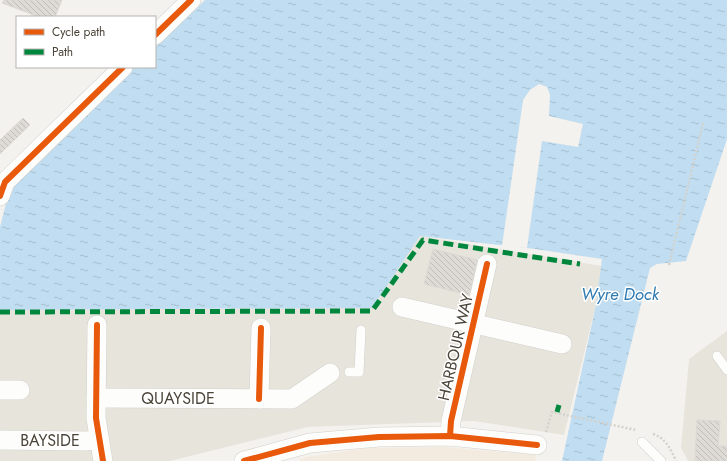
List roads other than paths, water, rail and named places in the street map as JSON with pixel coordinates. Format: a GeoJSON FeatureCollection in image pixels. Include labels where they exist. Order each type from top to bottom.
{"type":"FeatureCollection","features":[{"type":"Feature","properties":{"kind":"street"},"geometry":{"type":"LineString","coordinates":[[156,34],[191,0]]}},
{"type":"Feature","properties":{"kind":"street"},"geometry":{"type":"LineString","coordinates":[[0,196],[5,182],[122,68]]}},
{"type":"Feature","properties":{"kind":"street","name":"HARBOUR WAY"},"geometry":{"type":"LineString","coordinates":[[450,436],[487,264]]}},
{"type":"Feature","properties":{"kind":"street"},"geometry":{"type":"LineString","coordinates":[[402,307],[562,344]]}},
{"type":"Feature","properties":{"kind":"street"},"geometry":{"type":"LineString","coordinates":[[97,325],[96,418],[103,461]]}},
{"type":"Feature","properties":{"kind":"street"},"geometry":{"type":"LineString","coordinates":[[260,399],[261,328]]}},
{"type":"Feature","properties":{"kind":"street","name":"QUAYSIDE"},"geometry":{"type":"LineString","coordinates":[[96,398],[292,399],[330,373]]}},
{"type":"Feature","properties":{"kind":"street"},"geometry":{"type":"LineString","coordinates":[[0,390],[20,390]]}},
{"type":"Feature","properties":{"kind":"street"},"geometry":{"type":"LineString","coordinates":[[244,461],[270,458],[310,443],[379,437],[450,436],[537,445]]}},
{"type":"Feature","properties":{"kind":"street","name":"BAYSIDE"},"geometry":{"type":"LineString","coordinates":[[0,440],[87,441],[99,439]]}},
{"type":"Feature","properties":{"kind":"lane"},"geometry":{"type":"LineString","coordinates":[[349,372],[359,372],[361,330]]}},
{"type":"Feature","properties":{"kind":"lane"},"geometry":{"type":"LineString","coordinates":[[717,356],[727,370]]}},
{"type":"Feature","properties":{"kind":"lane"},"geometry":{"type":"LineString","coordinates":[[642,442],[661,461]]}},
{"type":"Feature","properties":{"kind":"water","name":"Wyre Dock"},"geometry":{"type":"Polygon","coordinates":[[[205,0],[727,0],[727,139],[686,261],[657,264],[650,268],[602,461],[562,461],[596,305],[602,259],[535,249],[420,236],[372,308],[0,310],[0,227],[11,184],[133,68],[156,68],[156,46],[205,0]]]}}]}
